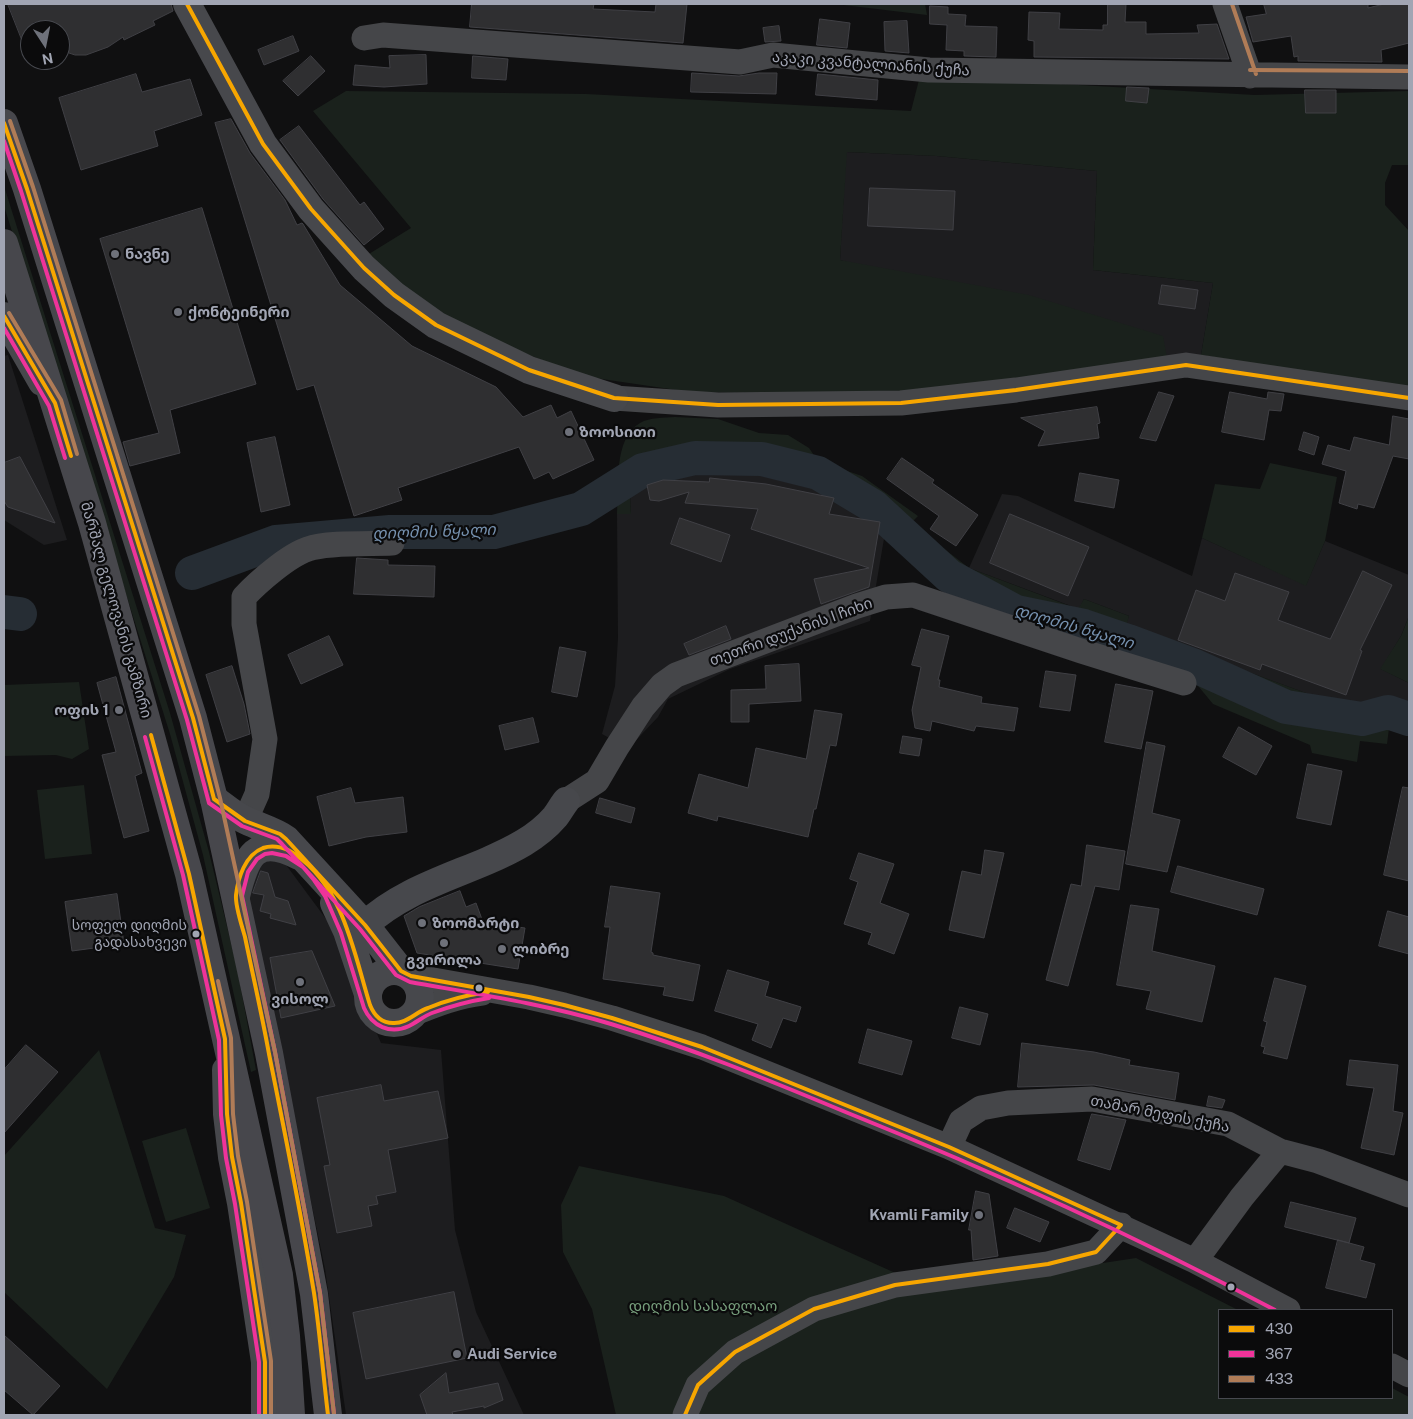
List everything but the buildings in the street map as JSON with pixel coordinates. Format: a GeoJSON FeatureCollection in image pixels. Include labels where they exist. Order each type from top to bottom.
{"type":"FeatureCollection","features":[{"type":"Feature","properties":{"kind":"highway"},"geometry":{"type":"LineString","coordinates":[[4,123],[193,718],[214,799],[269,1053],[314,1294],[328,1415]]}},
{"type":"Feature","properties":{"kind":"highway","name":"მარშალ გელოვანის გამზირი"},"geometry":{"type":"LineString","coordinates":[[4,244],[92,523],[189,874],[279,1275],[286,1336],[291,1415]]}},
{"type":"Feature","properties":{"kind":"main road"},"geometry":{"type":"LineString","coordinates":[[187,4],[263,144],[312,209],[364,268],[394,295],[436,324],[529,370],[614,398]]}},
{"type":"Feature","properties":{"kind":"main road"},"geometry":{"type":"LineString","coordinates":[[4,316],[54,404]]}},
{"type":"Feature","properties":{"kind":"main road"},"geometry":{"type":"LineString","coordinates":[[214,799],[245,821],[280,834],[286,839],[365,926],[420,990],[421,998],[415,1014],[408,1020],[400,1023],[384,1021],[372,1010],[368,1003],[370,986],[383,973],[392,971],[406,974]]}},
{"type":"Feature","properties":{"kind":"main road"},"geometry":{"type":"LineString","coordinates":[[365,926],[382,910],[404,897],[512,850],[532,838],[554,818],[566,801]]}},
{"type":"Feature","properties":{"kind":"main road"},"geometry":{"type":"LineString","coordinates":[[236,896],[247,860],[259,850],[275,847],[303,858]]}},
{"type":"Feature","properties":{"kind":"main road"},"geometry":{"type":"LineString","coordinates":[[324,881],[347,930],[368,994]]}},
{"type":"Feature","properties":{"kind":"main road","name":"მარშალ გელოვანის გამზირი"},"geometry":{"type":"LineString","coordinates":[[225,1039],[232,1157],[242,1203],[265,1362],[265,1415]]}},
{"type":"Feature","properties":{"kind":"street"},"geometry":{"type":"LineString","coordinates":[[1225,4],[1250,76]]}},
{"type":"Feature","properties":{"kind":"street","name":"აკაკი კვანტალიანის ქუჩა"},"geometry":{"type":"LineString","coordinates":[[364,38],[383,35],[740,62],[773,55],[929,70],[1409,77]]}},
{"type":"Feature","properties":{"kind":"street"},"geometry":{"type":"LineString","coordinates":[[614,398],[718,405],[901,403],[1016,390],[1186,365],[1409,398]]}},
{"type":"Feature","properties":{"kind":"street"},"geometry":{"type":"LineString","coordinates":[[245,821],[258,794],[265,739],[244,624],[244,597],[259,581],[300,552],[309,548],[392,543]]}},
{"type":"Feature","properties":{"kind":"street","name":"თეთრი დუქანის I ჩიხი"},"geometry":{"type":"LineString","coordinates":[[566,801],[597,780],[643,707],[662,685],[676,675],[857,606],[886,597],[913,595],[1184,683]]}},
{"type":"Feature","properties":{"kind":"street"},"geometry":{"type":"LineString","coordinates":[[406,974],[564,1004],[702,1047],[949,1147],[1195,1261],[1286,1309]]}},
{"type":"Feature","properties":{"kind":"street"},"geometry":{"type":"LineString","coordinates":[[415,1014],[440,1003],[463,996],[494,990]]}},
{"type":"Feature","properties":{"kind":"street","name":"თამარ მეფის ქუჩა"},"geometry":{"type":"LineString","coordinates":[[949,1147],[961,1121],[981,1108],[1008,1103],[1092,1100],[1228,1124],[1280,1151],[1318,1161],[1409,1195]]}},
{"type":"Feature","properties":{"kind":"street"},"geometry":{"type":"LineString","coordinates":[[1195,1261],[1242,1197],[1280,1151]]}},
{"type":"Feature","properties":{"kind":"street"},"geometry":{"type":"LineString","coordinates":[[685,1415],[698,1385],[735,1352],[814,1309],[895,1285],[1048,1264],[1096,1252],[1121,1226]]}},
{"type":"Feature","properties":{"kind":"street"},"geometry":{"type":"LineString","coordinates":[[1393,1367],[1409,1375]]}},
{"type":"Feature","properties":{"kind":"shaded area"},"geometry":{"type":"Polygon","coordinates":[[[846,152],[937,156],[1097,171],[1093,270],[1213,283],[1201,355],[1167,358],[840,260],[846,152]]]}},
{"type":"Feature","properties":{"kind":"shaded area"},"geometry":{"type":"Polygon","coordinates":[[[8,355],[67,540],[44,545],[4,520],[4,356],[8,355]]]}},
{"type":"Feature","properties":{"kind":"shaded area"},"geometry":{"type":"Polygon","coordinates":[[[725,466],[835,492],[853,508],[865,510],[886,527],[870,621],[730,669],[668,699],[658,717],[624,753],[613,740],[602,734],[615,686],[618,638],[617,514],[631,514],[630,495],[638,485],[679,472],[725,466]]]}},
{"type":"Feature","properties":{"kind":"shaded area"},"geometry":{"type":"Polygon","coordinates":[[[1002,494],[1018,496],[1192,576],[1202,538],[1306,585],[1325,541],[1409,575],[1409,616],[1401,636],[1381,669],[1409,683],[1409,706],[1344,707],[1125,627],[1129,616],[1084,599],[1079,609],[969,568],[1002,494]]]}},
{"type":"Feature","properties":{"kind":"shaded area"},"geometry":{"type":"Polygon","coordinates":[[[281,858],[329,923],[381,1043],[441,1050],[455,1230],[476,1312],[524,1415],[346,1415],[325,1269],[246,887],[251,865],[281,858]]]}},
{"type":"Feature","properties":{"kind":"green space"},"geometry":{"type":"Polygon","coordinates":[[[835,4],[925,4],[927,15],[835,4]]]}},
{"type":"Feature","properties":{"kind":"green space"},"geometry":{"type":"Polygon","coordinates":[[[920,76],[1255,95],[1409,91],[1409,165],[1392,165],[1385,183],[1385,205],[1409,231],[1409,389],[1201,355],[1213,283],[1093,270],[1097,171],[937,156],[847,152],[840,260],[1029,295],[1163,336],[1167,358],[914,395],[690,392],[595,378],[549,363],[471,331],[416,299],[364,257],[411,228],[313,111],[346,91],[586,94],[911,111],[920,76]]]}},
{"type":"Feature","properties":{"kind":"green space"},"geometry":{"type":"Polygon","coordinates":[[[4,186],[170,713],[209,852],[237,968],[256,1070],[251,1072],[203,855],[170,734],[4,206],[4,186]]]}},
{"type":"Feature","properties":{"kind":"green space"},"geometry":{"type":"Polygon","coordinates":[[[675,417],[718,419],[759,433],[788,435],[809,448],[818,461],[862,476],[918,516],[911,523],[969,568],[1078,609],[1084,599],[1129,616],[1126,627],[1344,707],[1409,706],[1409,731],[1389,728],[1387,744],[1360,741],[1357,762],[1312,753],[1310,745],[1213,704],[1194,681],[958,602],[961,594],[943,582],[886,527],[865,510],[853,508],[835,492],[725,466],[679,472],[638,485],[630,495],[631,514],[617,514],[619,464],[625,440],[631,430],[644,421],[675,417]]]}},
{"type":"Feature","properties":{"kind":"green space"},"geometry":{"type":"Polygon","coordinates":[[[1270,463],[1337,477],[1325,541],[1306,586],[1202,538],[1215,484],[1260,489],[1270,463]]]}},
{"type":"Feature","properties":{"kind":"green space"},"geometry":{"type":"Polygon","coordinates":[[[1409,616],[1409,683],[1380,669],[1401,636],[1409,616]]]}},
{"type":"Feature","properties":{"kind":"green space"},"geometry":{"type":"Polygon","coordinates":[[[79,682],[89,749],[72,759],[56,755],[4,756],[4,685],[79,682]]]}},
{"type":"Feature","properties":{"kind":"green space"},"geometry":{"type":"Polygon","coordinates":[[[84,785],[92,854],[45,859],[37,790],[84,785]]]}},
{"type":"Feature","properties":{"kind":"green space"},"geometry":{"type":"Polygon","coordinates":[[[99,1050],[155,1228],[186,1235],[174,1277],[107,1389],[4,1292],[4,1156],[99,1050]]]}},
{"type":"Feature","properties":{"kind":"green space"},"geometry":{"type":"Polygon","coordinates":[[[186,1128],[210,1208],[166,1222],[142,1141],[186,1128]]]}},
{"type":"Feature","properties":{"kind":"green space","name":"დიღმის სასაფლაო"},"geometry":{"type":"Polygon","coordinates":[[[579,1166],[724,1196],[931,1289],[1136,1258],[1236,1309],[1218,1309],[1218,1399],[1393,1399],[1393,1389],[1409,1397],[1409,1415],[616,1415],[592,1309],[563,1252],[561,1205],[579,1166]]]}},
{"type":"Feature","properties":{"kind":"waterway","name":"დიღმის წყალი"},"geometry":{"type":"LineString","coordinates":[[192,573],[276,542],[390,532],[494,532],[581,509],[643,470],[695,458],[762,459],[818,473],[873,506],[949,576],[1016,612],[1084,626],[1128,641],[1195,666],[1286,707],[1362,719],[1388,712],[1409,719]]}},
{"type":"Feature","properties":{"kind":"waterway","name":"დიღმის წყალი"},"geometry":{"type":"LineString","coordinates":[[4,612],[20,614]]}},
{"type":"Feature","properties":{"kind":"transit line","name":"430"},"geometry":{"type":"LineString","coordinates":[[187,4],[263,144],[311,209],[364,268],[394,295],[436,325],[529,370],[614,398],[718,405],[901,403],[1016,390],[1186,365],[1409,398]]}},
{"type":"Feature","properties":{"kind":"transit line","name":"433"},"geometry":{"type":"LineString","coordinates":[[1232,4],[1256,74]]}},
{"type":"Feature","properties":{"kind":"transit line","name":"433"},"geometry":{"type":"LineString","coordinates":[[1250,70],[1409,71]]}},
{"type":"Feature","properties":{"kind":"transit line","name":"433"},"geometry":{"type":"LineString","coordinates":[[10,121],[33,187],[199,716],[220,798],[275,1052],[320,1293],[334,1414]]}},
{"type":"Feature","properties":{"kind":"transit line","name":"430"},"geometry":{"type":"LineString","coordinates":[[4,123],[27,189],[193,718],[214,799],[245,821],[280,834],[286,839],[365,925],[401,971],[411,976],[564,1005],[612,1018],[702,1047],[949,1147],[1121,1225],[1096,1252],[1048,1264],[895,1285],[814,1309],[735,1352],[698,1385],[685,1415]]}},
{"type":"Feature","properties":{"kind":"transit line","name":"367"},"geometry":{"type":"LineString","coordinates":[[4,141],[187,720],[209,803],[242,826],[277,839],[360,929],[396,975],[410,982],[511,1000],[586,1017],[641,1033],[728,1064],[898,1133],[1007,1180],[1116,1230],[1273,1309]]}},
{"type":"Feature","properties":{"kind":"transit line","name":"433"},"geometry":{"type":"LineString","coordinates":[[9,313],[61,400],[77,454]]}},
{"type":"Feature","properties":{"kind":"transit line","name":"430"},"geometry":{"type":"LineString","coordinates":[[4,316],[55,403],[71,456]]}},
{"type":"Feature","properties":{"kind":"transit line","name":"367"},"geometry":{"type":"LineString","coordinates":[[4,328],[49,406],[65,458]]}},
{"type":"Feature","properties":{"kind":"transit line","name":"430"},"geometry":{"type":"LineString","coordinates":[[151,735],[189,874],[225,1039],[227,1114],[232,1157],[241,1203],[265,1362],[265,1415]]}},
{"type":"Feature","properties":{"kind":"transit line","name":"367"},"geometry":{"type":"LineString","coordinates":[[145,737],[183,875],[219,1040],[221,1115],[226,1158],[235,1204],[259,1362],[259,1415]]}},
{"type":"Feature","properties":{"kind":"transit line","name":"430"},"geometry":{"type":"LineString","coordinates":[[328,1415],[316,1308],[304,1233],[260,1010],[237,905],[237,888],[247,861],[263,848],[280,847],[296,855],[326,885],[345,923],[370,1005],[376,1015],[382,1020],[389,1023],[402,1022],[442,1003],[488,992]]}},
{"type":"Feature","properties":{"kind":"transit line","name":"367"},"geometry":{"type":"LineString","coordinates":[[334,1414],[320,1293],[275,1052],[242,896],[248,872],[257,859],[265,854],[272,853],[286,856],[303,867],[325,896],[341,933],[364,1008],[372,1020],[382,1027],[395,1030],[402,1029],[439,1010],[489,998]]}},
{"type":"Feature","properties":{"kind":"transit line","name":"433"},"geometry":{"type":"LineString","coordinates":[[218,981],[231,1038],[233,1114],[238,1156],[247,1202],[271,1361],[271,1415]]}},
{"type":"Feature","properties":{"kind":"place","name":"ნავნე"},"geometry":{"type":"Point","coordinates":[115,254]}},
{"type":"Feature","properties":{"kind":"place","name":"ქონტეინერი"},"geometry":{"type":"Point","coordinates":[178,312]}},
{"type":"Feature","properties":{"kind":"place","name":"ზოოსითი"},"geometry":{"type":"Point","coordinates":[569,432]}},
{"type":"Feature","properties":{"kind":"place","name":"ოფის 1"},"geometry":{"type":"Point","coordinates":[119,710]}},
{"type":"Feature","properties":{"kind":"place","name":"ზოომარტი"},"geometry":{"type":"Point","coordinates":[422,923]}},
{"type":"Feature","properties":{"kind":"place","name":"სოფელ დიღმის გადასახვევი"},"geometry":{"type":"Point","coordinates":[196,934]}},
{"type":"Feature","properties":{"kind":"place","name":"გვირილა"},"geometry":{"type":"Point","coordinates":[444,943]}},
{"type":"Feature","properties":{"kind":"place","name":"ლიბრე"},"geometry":{"type":"Point","coordinates":[502,949]}},
{"type":"Feature","properties":{"kind":"place","name":"ვისოლ"},"geometry":{"type":"Point","coordinates":[300,982]}},
{"type":"Feature","properties":{"kind":"place","name":"Kvamli Family"},"geometry":{"type":"Point","coordinates":[979,1215]}},
{"type":"Feature","properties":{"kind":"place","name":"Audi Service"},"geometry":{"type":"Point","coordinates":[457,1354]}}]}
